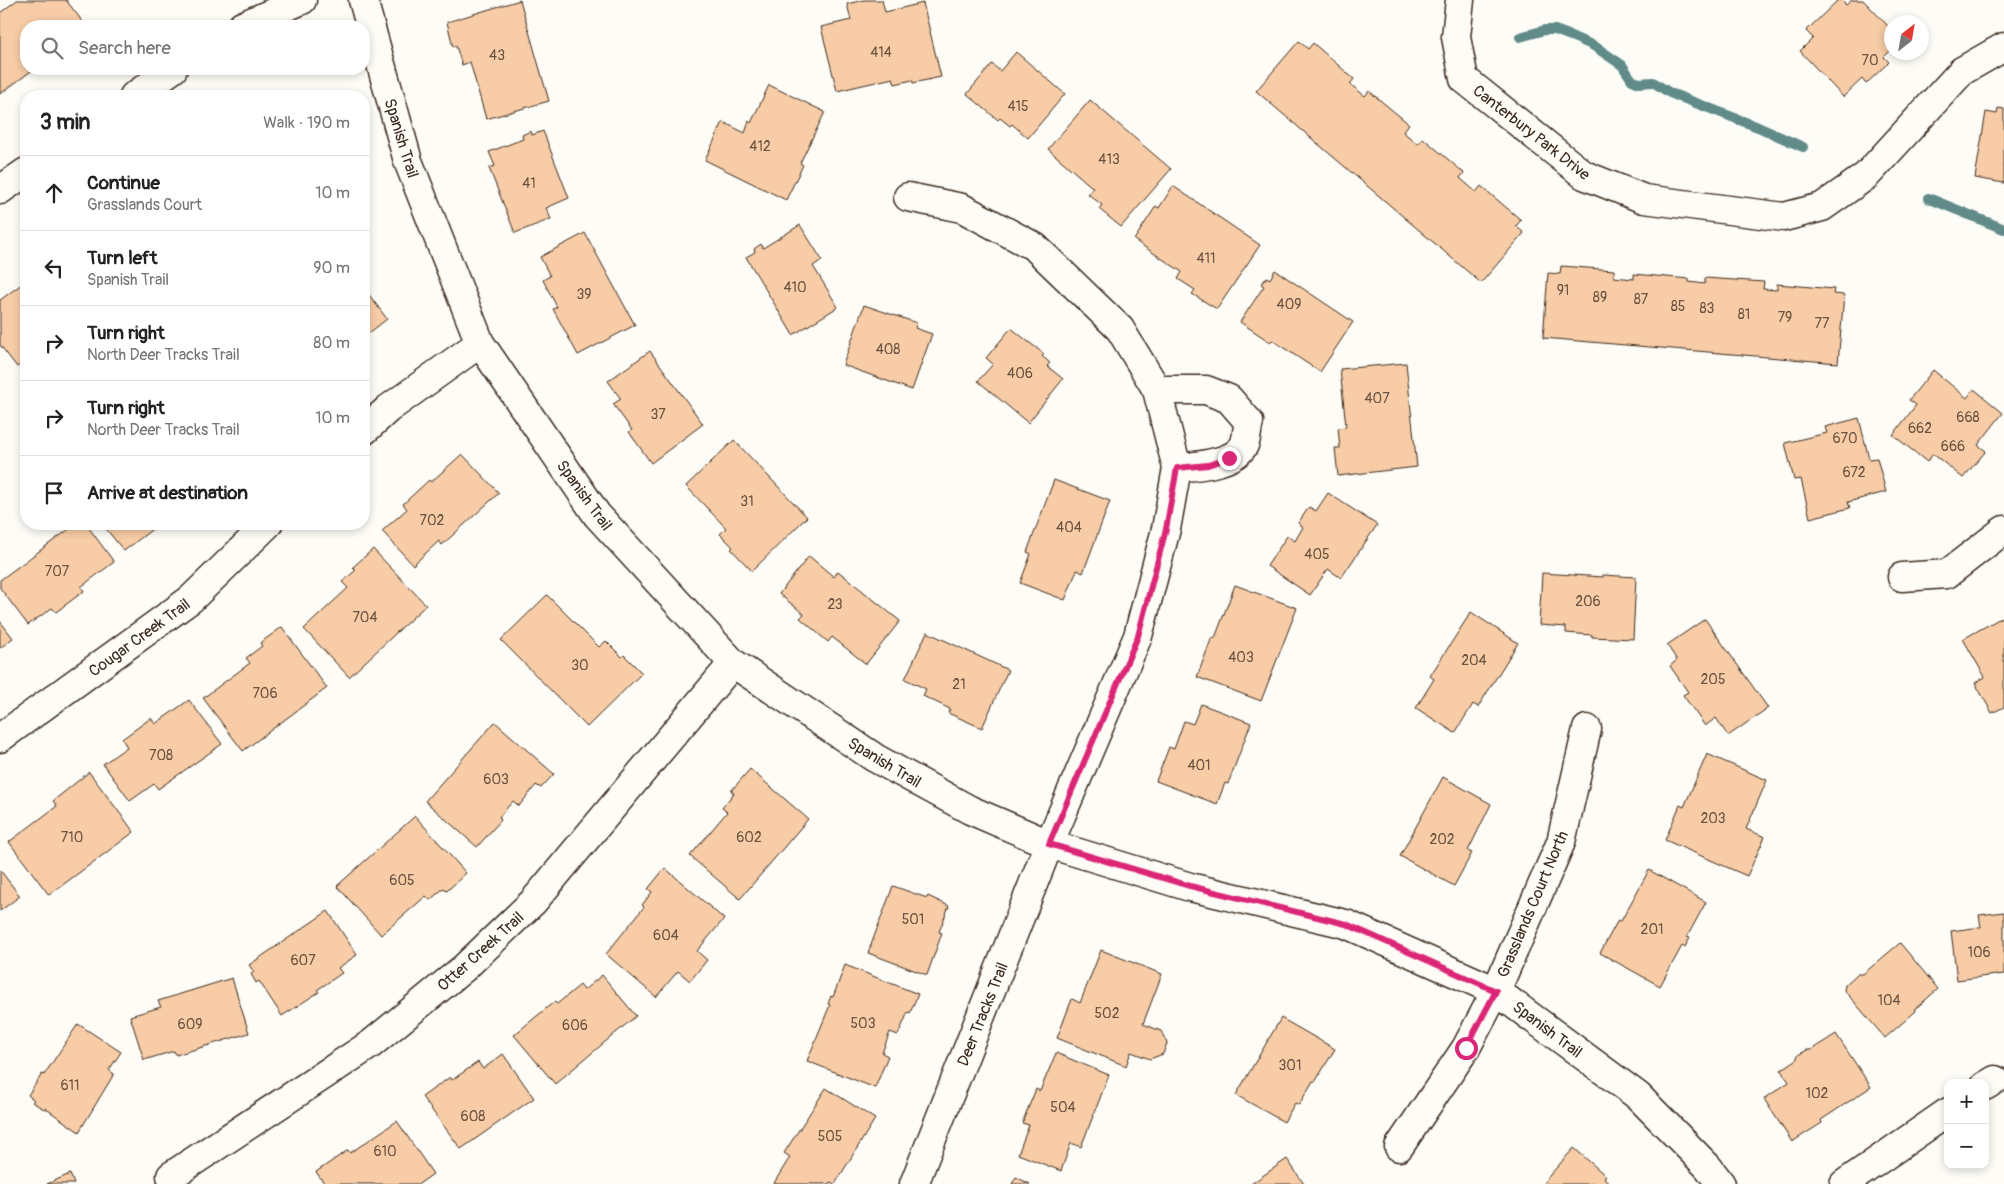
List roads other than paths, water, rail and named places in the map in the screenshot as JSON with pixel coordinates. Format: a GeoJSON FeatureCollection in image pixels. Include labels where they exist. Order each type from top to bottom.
{"type":"FeatureCollection","features":[{"type":"Feature","properties":{"kind":"street"},"geometry":{"type":"LineString","coordinates":[[256,20],[302,0]]}},
{"type":"Feature","properties":{"kind":"street","name":"Spanish Trail"},"geometry":{"type":"LineString","coordinates":[[363,0],[369,20]]}},
{"type":"Feature","properties":{"kind":"street","name":"Canterbury Park Drive"},"geometry":{"type":"LineString","coordinates":[[1460,0],[1456,37],[1464,79],[1584,176],[1644,199],[1784,217],[1822,207],[1866,176],[1962,71],[2004,47]]}},
{"type":"Feature","properties":{"kind":"street","name":"Spanish Trail"},"geometry":{"type":"LineString","coordinates":[[370,25],[408,161],[480,344],[597,516],[733,664],[875,758],[970,810],[1049,844],[1190,886],[1346,924],[1496,991],[1638,1096],[1708,1168],[1721,1184]]}},
{"type":"Feature","properties":{"kind":"street"},"geometry":{"type":"LineString","coordinates":[[143,90],[164,75]]}},
{"type":"Feature","properties":{"kind":"street"},"geometry":{"type":"LineString","coordinates":[[0,190],[20,176]]}},
{"type":"Feature","properties":{"kind":"street"},"geometry":{"type":"LineString","coordinates":[[908,197],[962,208],[1035,247],[1120,329],[1157,390],[1177,468],[1208,465],[1229,458],[1244,446],[1249,422],[1229,399],[1206,390],[1157,390]]}},
{"type":"Feature","properties":{"kind":"street"},"geometry":{"type":"LineString","coordinates":[[370,426],[388,409],[480,344]]}},
{"type":"Feature","properties":{"kind":"street","name":"Deer Tracks Trail"},"geometry":{"type":"LineString","coordinates":[[914,1184],[1049,844],[1138,636],[1166,529],[1177,468]]}},
{"type":"Feature","properties":{"kind":"street","name":"Cougar Creek Trail"},"geometry":{"type":"LineString","coordinates":[[0,738],[191,599],[262,530]]}},
{"type":"Feature","properties":{"kind":"street"},"geometry":{"type":"LineString","coordinates":[[1902,577],[1947,574],[2004,530]]}},
{"type":"Feature","properties":{"kind":"street","name":"Otter Creek Trail"},"geometry":{"type":"LineString","coordinates":[[171,1176],[371,1044],[464,968],[533,902],[733,664]]}},
{"type":"Feature","properties":{"kind":"street","name":"Grasslands Court North"},"geometry":{"type":"LineString","coordinates":[[1399,1147],[1466,1048],[1496,991],[1561,842],[1587,729]]}},
{"type":"Feature","properties":{"kind":"street"},"geometry":{"type":"LineString","coordinates":[[1844,1184],[1944,1115]]}},
{"type":"Feature","properties":{"kind":"waterway"},"geometry":{"type":"LineString","coordinates":[[1520,37],[1545,30],[1555,30],[1571,36],[1594,46],[1622,65],[1632,80],[1639,83],[1653,82],[1670,93],[1758,127],[1803,147]]}},
{"type":"Feature","properties":{"kind":"waterway"},"geometry":{"type":"LineString","coordinates":[[1928,198],[2004,229]]}}]}
